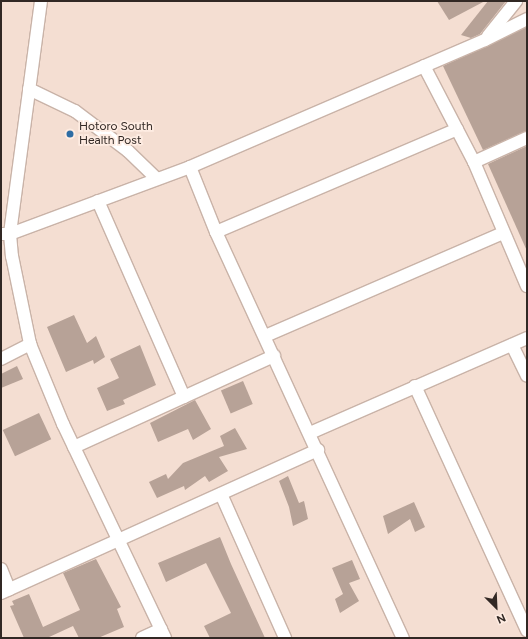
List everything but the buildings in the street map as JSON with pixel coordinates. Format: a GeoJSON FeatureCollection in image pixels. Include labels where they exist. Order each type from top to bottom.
{"type":"FeatureCollection","features":[{"type":"Feature","properties":{"kind":"street"},"geometry":{"type":"LineString","coordinates":[[41,1],[29,89],[5,234],[6,258],[30,344],[74,447],[163,634],[142,638]]}},
{"type":"Feature","properties":{"kind":"street"},"geometry":{"type":"LineString","coordinates":[[485,40],[516,1]]}},
{"type":"Feature","properties":{"kind":"street"},"geometry":{"type":"LineString","coordinates":[[5,234],[190,167],[485,40],[527,19]]}},
{"type":"Feature","properties":{"kind":"street"},"geometry":{"type":"LineString","coordinates":[[424,66],[474,162],[503,233],[527,286]]}},
{"type":"Feature","properties":{"kind":"street"},"geometry":{"type":"LineString","coordinates":[[29,89],[76,111],[128,151],[157,179]]}},
{"type":"Feature","properties":{"kind":"street"},"geometry":{"type":"LineString","coordinates":[[216,232],[457,129]]}},
{"type":"Feature","properties":{"kind":"street"},"geometry":{"type":"LineString","coordinates":[[474,162],[527,138]]}},
{"type":"Feature","properties":{"kind":"street"},"geometry":{"type":"LineString","coordinates":[[190,167],[216,232],[318,450],[403,638]]}},
{"type":"Feature","properties":{"kind":"street"},"geometry":{"type":"LineString","coordinates":[[98,201],[184,396]]}},
{"type":"Feature","properties":{"kind":"street"},"geometry":{"type":"LineString","coordinates":[[265,336],[503,233]]}},
{"type":"Feature","properties":{"kind":"street"},"geometry":{"type":"LineString","coordinates":[[310,433],[414,386],[527,338]]}},
{"type":"Feature","properties":{"kind":"street"},"geometry":{"type":"LineString","coordinates":[[1,359],[30,344]]}},
{"type":"Feature","properties":{"kind":"street"},"geometry":{"type":"LineString","coordinates":[[512,345],[527,376]]}},
{"type":"Feature","properties":{"kind":"street"},"geometry":{"type":"LineString","coordinates":[[74,447],[274,356]]}},
{"type":"Feature","properties":{"kind":"street"},"geometry":{"type":"LineString","coordinates":[[414,386],[527,631]]}},
{"type":"Feature","properties":{"kind":"street"},"geometry":{"type":"LineString","coordinates":[[1,569],[5,591],[318,450]]}},
{"type":"Feature","properties":{"kind":"street"},"geometry":{"type":"LineString","coordinates":[[221,494],[285,638]]}},
{"type":"Feature","properties":{"kind":"place","name":"Hotoro South Health Post"},"geometry":{"type":"Point","coordinates":[70,134]}}]}
